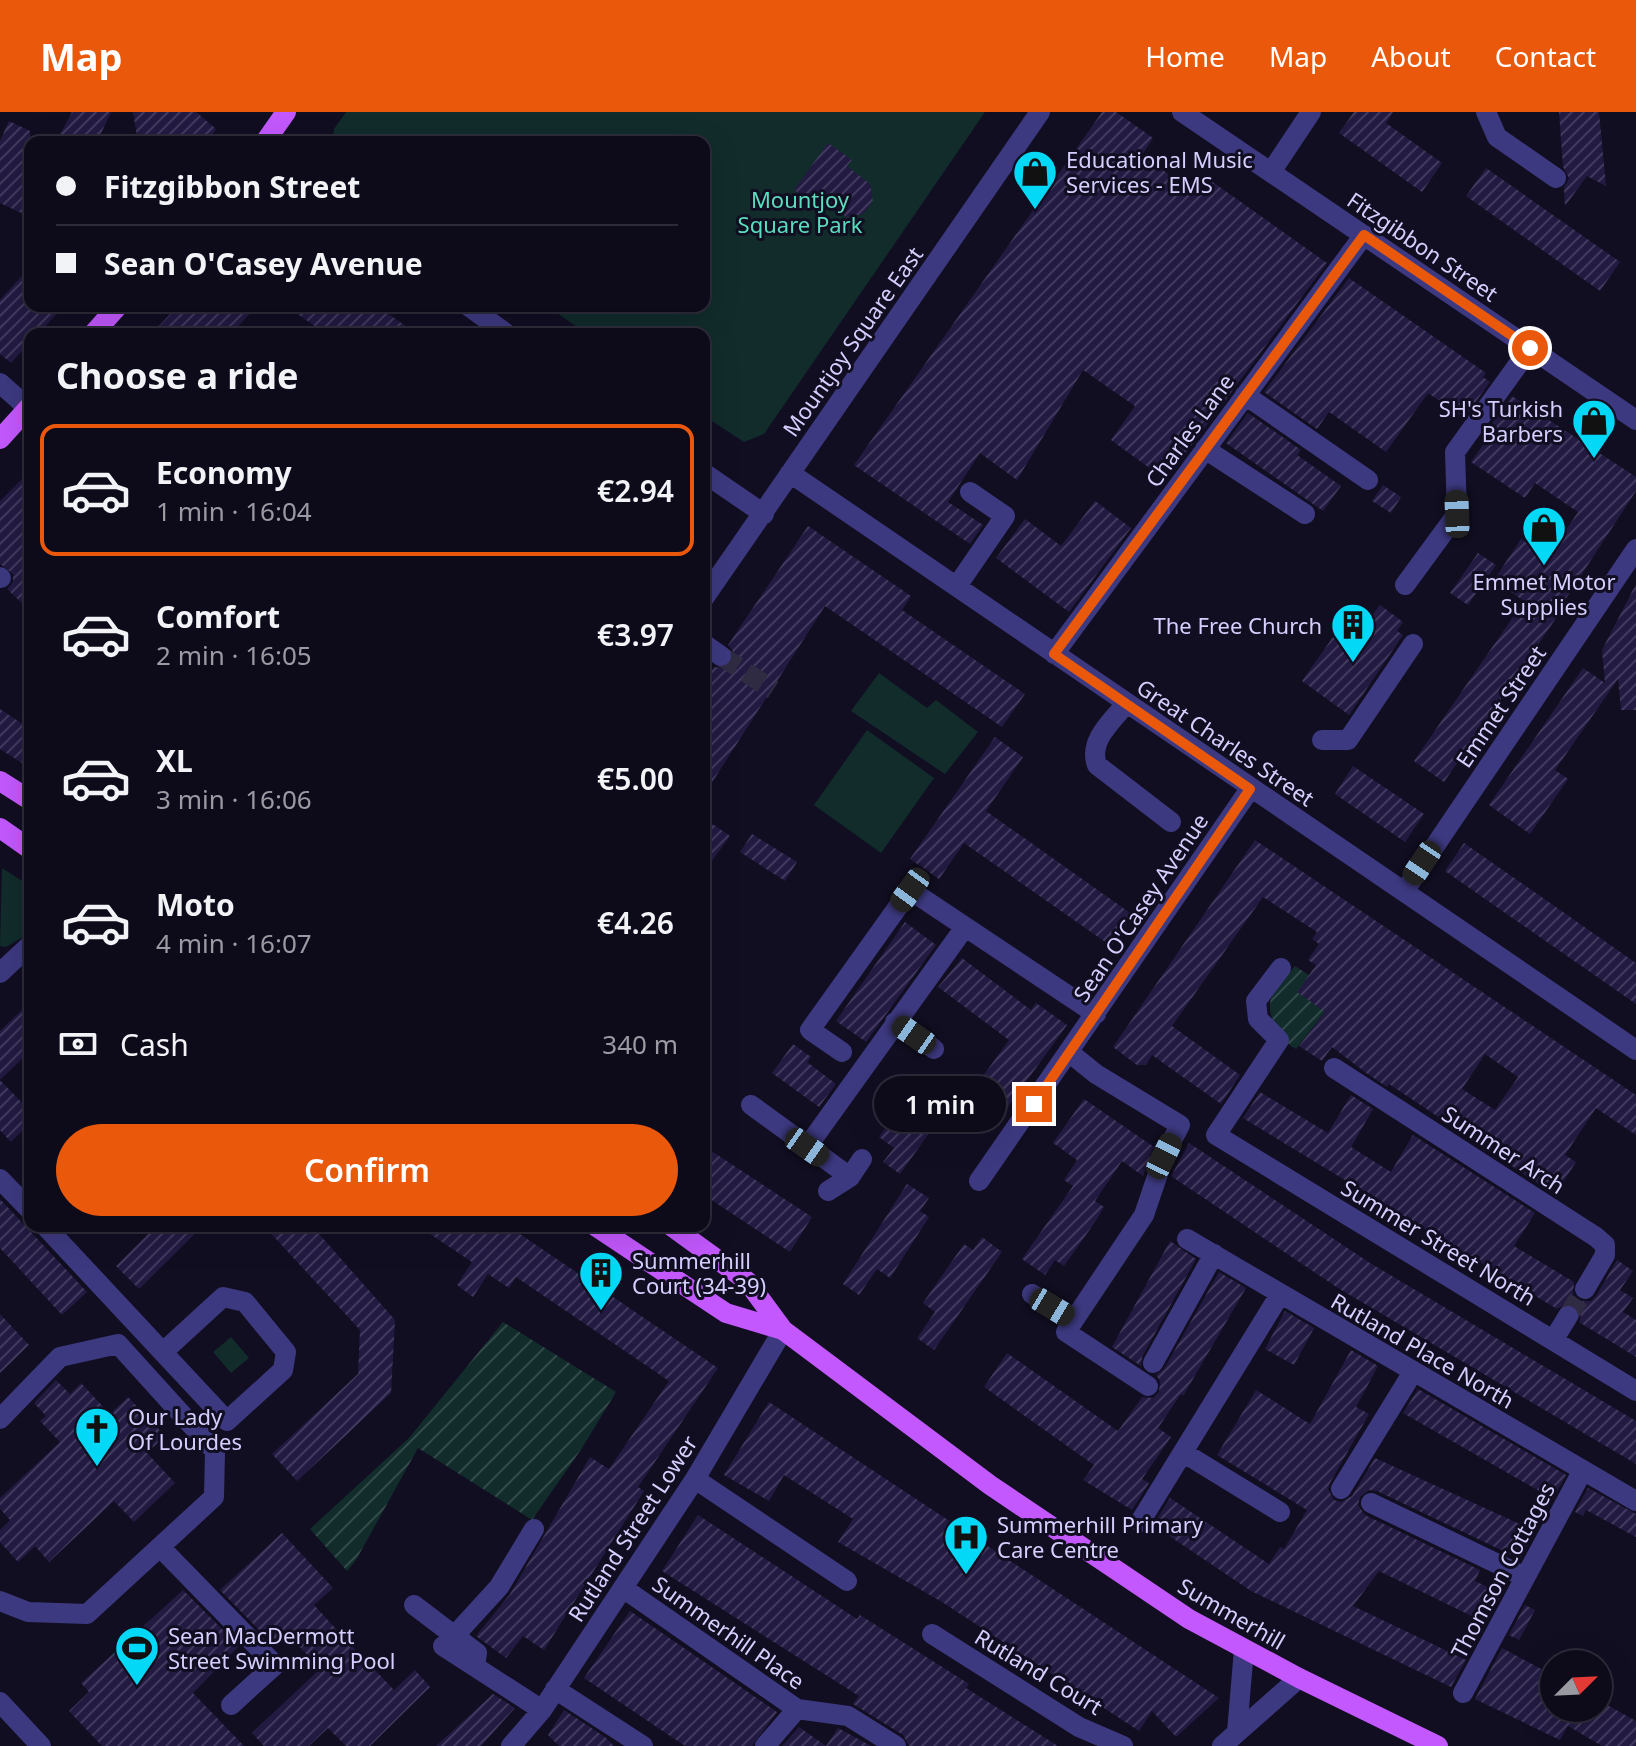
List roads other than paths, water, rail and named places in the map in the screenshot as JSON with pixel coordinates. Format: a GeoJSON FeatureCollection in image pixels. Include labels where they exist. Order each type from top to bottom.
{"type":"FeatureCollection","features":[{"type":"Feature","properties":{"kind":"main road"},"geometry":{"type":"LineString","coordinates":[[268,136],[281,114]]}},
{"type":"Feature","properties":{"kind":"main road"},"geometry":{"type":"LineString","coordinates":[[98,328],[113,312]]}},
{"type":"Feature","properties":{"kind":"main road"},"geometry":{"type":"LineString","coordinates":[[0,439],[24,413]]}},
{"type":"Feature","properties":{"kind":"main road"},"geometry":{"type":"LineString","coordinates":[[0,781],[24,796]]}},
{"type":"Feature","properties":{"kind":"main road"},"geometry":{"type":"LineString","coordinates":[[0,828],[24,845]]}},
{"type":"Feature","properties":{"kind":"main road","name":"Summerhill"},"geometry":{"type":"LineString","coordinates":[[604,1232],[726,1313],[783,1330]]}},
{"type":"Feature","properties":{"kind":"main road","name":"Summerhill"},"geometry":{"type":"LineString","coordinates":[[679,1232],[747,1281],[783,1330],[990,1485],[1189,1619],[1299,1678],[1438,1746]]}},
{"type":"Feature","properties":{"kind":"street","name":"Mountjoy Square East"},"geometry":{"type":"LineString","coordinates":[[710,590],[1040,112]]}},
{"type":"Feature","properties":{"kind":"street","name":"Fitzgibbon Street"},"geometry":{"type":"LineString","coordinates":[[1182,112],[1636,420]]}},
{"type":"Feature","properties":{"kind":"street"},"geometry":{"type":"LineString","coordinates":[[1271,172],[1311,112]]}},
{"type":"Feature","properties":{"kind":"street"},"geometry":{"type":"LineString","coordinates":[[1486,112],[1497,137],[1556,178]]}},
{"type":"Feature","properties":{"kind":"street","name":"Charles Lane"},"geometry":{"type":"LineString","coordinates":[[1054,654],[1364,235]]}},
{"type":"Feature","properties":{"kind":"street"},"geometry":{"type":"LineString","coordinates":[[476,312],[499,328]]}},
{"type":"Feature","properties":{"kind":"street"},"geometry":{"type":"LineString","coordinates":[[1405,585],[1457,514],[1455,452],[1530,348]]}},
{"type":"Feature","properties":{"kind":"street"},"geometry":{"type":"LineString","coordinates":[[0,383],[24,403]]}},
{"type":"Feature","properties":{"kind":"street"},"geometry":{"type":"LineString","coordinates":[[1245,395],[1368,480]]}},
{"type":"Feature","properties":{"kind":"street"},"geometry":{"type":"LineString","coordinates":[[1205,449],[1305,514]]}},
{"type":"Feature","properties":{"kind":"street","name":"Great Charles Street"},"geometry":{"type":"LineString","coordinates":[[790,473],[1636,1050]]}},
{"type":"Feature","properties":{"kind":"street"},"geometry":{"type":"LineString","coordinates":[[710,477],[764,514]]}},
{"type":"Feature","properties":{"kind":"street"},"geometry":{"type":"LineString","coordinates":[[957,586],[1005,516],[970,492]]}},
{"type":"Feature","properties":{"kind":"street","name":"Emmet Street"},"geometry":{"type":"LineString","coordinates":[[1405,890],[1636,549]]}},
{"type":"Feature","properties":{"kind":"street"},"geometry":{"type":"LineString","coordinates":[[1322,740],[1348,740],[1413,644]]}},
{"type":"Feature","properties":{"kind":"street"},"geometry":{"type":"LineString","coordinates":[[1126,704],[1095,742],[1097,765],[1171,822]]}},
{"type":"Feature","properties":{"kind":"street","name":"Sean O'Casey Avenue"},"geometry":{"type":"LineString","coordinates":[[979,1181],[1250,789]]}},
{"type":"Feature","properties":{"kind":"street"},"geometry":{"type":"LineString","coordinates":[[842,1052],[810,1030],[910,890],[1096,1014]]}},
{"type":"Feature","properties":{"kind":"street"},"geometry":{"type":"LineString","coordinates":[[807,1147],[965,927]]}},
{"type":"Feature","properties":{"kind":"street"},"geometry":{"type":"LineString","coordinates":[[0,973],[24,951]]}},
{"type":"Feature","properties":{"kind":"street","name":"Summer Street North"},"geometry":{"type":"LineString","coordinates":[[1281,968],[1256,1001],[1258,1019],[1279,1040],[1216,1135],[1636,1391]]}},
{"type":"Feature","properties":{"kind":"street"},"geometry":{"type":"LineString","coordinates":[[895,1022],[934,1049]]}},
{"type":"Feature","properties":{"kind":"street"},"geometry":{"type":"LineString","coordinates":[[1070,1053],[1096,1074],[1180,1125],[1164,1156],[1144,1215],[1066,1332],[1148,1386]]}},
{"type":"Feature","properties":{"kind":"street","name":"Summer Arch"},"geometry":{"type":"LineString","coordinates":[[1334,1068],[1596,1237],[1605,1245],[1605,1255],[1585,1289]]}},
{"type":"Feature","properties":{"kind":"street"},"geometry":{"type":"LineString","coordinates":[[751,1105],[850,1177]]}},
{"type":"Feature","properties":{"kind":"street"},"geometry":{"type":"LineString","coordinates":[[828,1191],[850,1177],[862,1159]]}},
{"type":"Feature","properties":{"kind":"street"},"geometry":{"type":"LineString","coordinates":[[0,1179],[24,1204]]}},
{"type":"Feature","properties":{"kind":"street"},"geometry":{"type":"LineString","coordinates":[[51,1232],[227,1421],[283,1370],[286,1352],[245,1302],[223,1297],[163,1352]]}},
{"type":"Feature","properties":{"kind":"street","name":"Rutland Place North"},"geometry":{"type":"LineString","coordinates":[[1187,1239],[1279,1296],[1636,1501]]}},
{"type":"Feature","properties":{"kind":"street"},"geometry":{"type":"LineString","coordinates":[[1153,1363],[1214,1254]]}},
{"type":"Feature","properties":{"kind":"street"},"geometry":{"type":"LineString","coordinates":[[1032,1294],[1073,1319]]}},
{"type":"Feature","properties":{"kind":"street"},"geometry":{"type":"LineString","coordinates":[[1140,1522],[1279,1296]]}},
{"type":"Feature","properties":{"kind":"street"},"geometry":{"type":"LineString","coordinates":[[1554,1339],[1568,1316]]}},
{"type":"Feature","properties":{"kind":"street","name":"Rutland Street Lower"},"geometry":{"type":"LineString","coordinates":[[511,1746],[542,1710],[695,1479],[783,1330]]}},
{"type":"Feature","properties":{"kind":"street"},"geometry":{"type":"LineString","coordinates":[[0,1419],[60,1357],[118,1344],[215,1451],[214,1497],[87,1614],[28,1612],[0,1601]]}},
{"type":"Feature","properties":{"kind":"street"},"geometry":{"type":"LineString","coordinates":[[1341,1489],[1413,1372]]}},
{"type":"Feature","properties":{"kind":"street"},"geometry":{"type":"LineString","coordinates":[[1184,1453],[1280,1512]]}},
{"type":"Feature","properties":{"kind":"street","name":"Thomson Cottages"},"geometry":{"type":"LineString","coordinates":[[1463,1693],[1583,1470]]}},
{"type":"Feature","properties":{"kind":"street"},"geometry":{"type":"LineString","coordinates":[[695,1479],[847,1581]]}},
{"type":"Feature","properties":{"kind":"street"},"geometry":{"type":"LineString","coordinates":[[1371,1503],[1525,1577]]}},
{"type":"Feature","properties":{"kind":"street"},"geometry":{"type":"LineString","coordinates":[[450,1640],[499,1587],[534,1529]]}},
{"type":"Feature","properties":{"kind":"street"},"geometry":{"type":"LineString","coordinates":[[160,1547],[275,1665],[231,1705]]}},
{"type":"Feature","properties":{"kind":"street","name":"Summerhill Place"},"geometry":{"type":"LineString","coordinates":[[623,1588],[797,1709],[848,1716],[896,1746]]}},
{"type":"Feature","properties":{"kind":"street"},"geometry":{"type":"LineString","coordinates":[[414,1605],[475,1666],[542,1710]]}},
{"type":"Feature","properties":{"kind":"street","name":"Rutland Court"},"geometry":{"type":"LineString","coordinates":[[932,1634],[1079,1727],[1123,1746]]}},
{"type":"Feature","properties":{"kind":"street"},"geometry":{"type":"LineString","coordinates":[[1230,1739],[1244,1649]]}},
{"type":"Feature","properties":{"kind":"street"},"geometry":{"type":"LineString","coordinates":[[1230,1739],[1299,1678]]}},
{"type":"Feature","properties":{"kind":"street"},"geometry":{"type":"LineString","coordinates":[[555,1689],[643,1746]]}},
{"type":"Feature","properties":{"kind":"street"},"geometry":{"type":"LineString","coordinates":[[0,1702],[41,1746]]}},
{"type":"Feature","properties":{"kind":"street"},"geometry":{"type":"LineString","coordinates":[[765,1746],[797,1709]]}},
{"type":"Feature","properties":{"kind":"tunnel"},"geometry":{"type":"LineString","coordinates":[[721,656],[773,690]]}},
{"type":"Feature","properties":{"kind":"tunnel"},"geometry":{"type":"LineString","coordinates":[[1568,1316],[1585,1289]]}},
{"type":"Feature","properties":{"kind":"place","name":"Educational Music Services - EMS"},"geometry":{"type":"Point","coordinates":[1035,211]}},
{"type":"Feature","properties":{"kind":"place","name":"SH's Turkish Barbers"},"geometry":{"type":"Point","coordinates":[1594,460]}},
{"type":"Feature","properties":{"kind":"place","name":"Emmet Motor Supplies"},"geometry":{"type":"Point","coordinates":[1544,567]}},
{"type":"Feature","properties":{"kind":"place","name":"The Free Church"},"geometry":{"type":"Point","coordinates":[1353,664]}},
{"type":"Feature","properties":{"kind":"place","name":"Summerhill Court (34-39)"},"geometry":{"type":"Point","coordinates":[601,1312]}},
{"type":"Feature","properties":{"kind":"place","name":"Our Lady Of Lourdes"},"geometry":{"type":"Point","coordinates":[97,1468]}},
{"type":"Feature","properties":{"kind":"place","name":"Summerhill Primary Care Centre"},"geometry":{"type":"Point","coordinates":[966,1576]}},
{"type":"Feature","properties":{"kind":"place","name":"Sean MacDermott Street Swimming Pool"},"geometry":{"type":"Point","coordinates":[137,1687]}},
{"type":"Feature","properties":{"kind":"park label","name":"Mountjoy Square Park"},"geometry":{"type":"Point","coordinates":[800,212]}}]}
